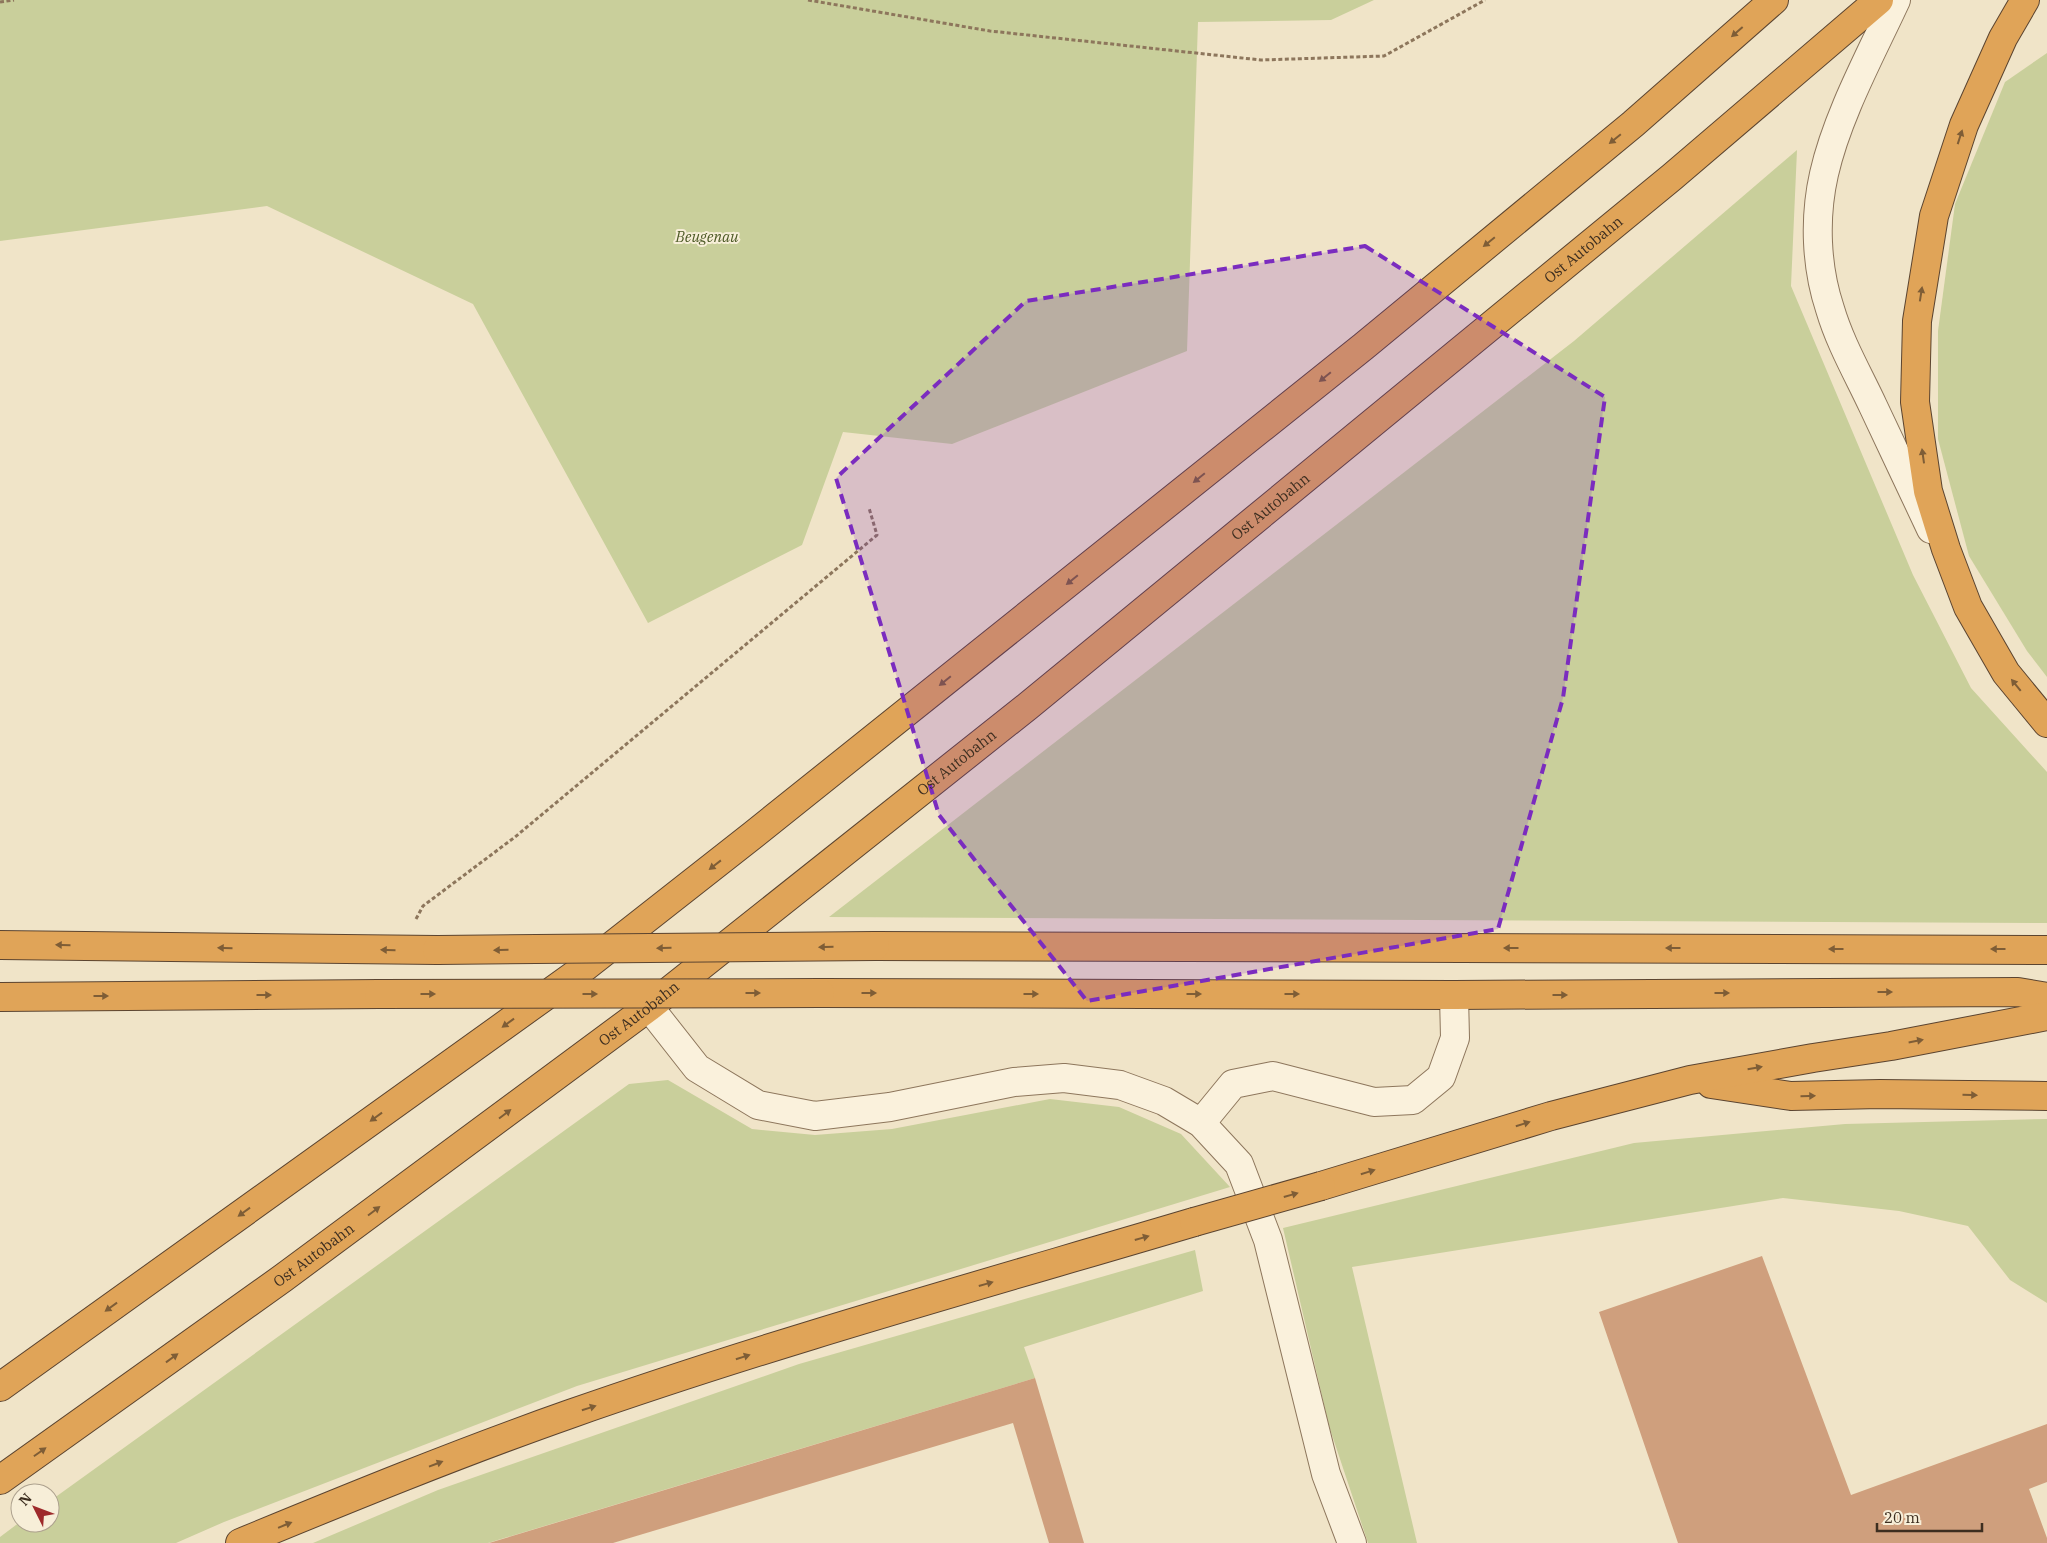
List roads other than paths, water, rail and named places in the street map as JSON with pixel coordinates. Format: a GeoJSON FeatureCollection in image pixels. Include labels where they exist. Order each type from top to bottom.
{"type":"FeatureCollection","features":[{"type":"Feature","properties":{"kind":"highway"},"geometry":{"type":"LineString","coordinates":[[0,1387],[568,980],[753,836],[1371,340],[1633,124],[1774,0]]}},
{"type":"Feature","properties":{"kind":"highway","name":"Ost Autobahn"},"geometry":{"type":"LineString","coordinates":[[0,1480],[283,1278],[649,1007],[1028,706],[1672,177],[1879,0]]}},
{"type":"Feature","properties":{"kind":"highway"},"geometry":{"type":"LineString","coordinates":[[2024,0],[2002,38],[1964,125],[1934,216],[1917,320],[1915,402],[1928,491],[1946,549],[1968,607],[2006,674],[2047,723]]}},
{"type":"Feature","properties":{"kind":"highway"},"geometry":{"type":"LineString","coordinates":[[0,945],[400,950],[875,946],[2047,950]]}},
{"type":"Feature","properties":{"kind":"highway"},"geometry":{"type":"LineString","coordinates":[[0,997],[379,994],[1454,995],[2018,992],[2047,997]]}},
{"type":"Feature","properties":{"kind":"highway"},"geometry":{"type":"LineString","coordinates":[[240,1543],[380,1486],[580,1411],[793,1341],[1322,1186],[1551,1116],[1690,1080],[1891,1046],[2047,1016]]}},
{"type":"Feature","properties":{"kind":"highway"},"geometry":{"type":"LineString","coordinates":[[1690,1080],[1791,1096],[1880,1094],[2047,1096]]}},
{"type":"Feature","properties":{"kind":"lane"},"geometry":{"type":"LineString","coordinates":[[1896,0],[1844,115],[1824,174],[1819,204],[1818,235],[1822,273],[1830,309],[1844,344],[1968,607]]}},
{"type":"Feature","properties":{"kind":"lane"},"geometry":{"type":"LineString","coordinates":[[1201,1123],[1232,1084],[1273,1076],[1374,1102],[1413,1100],[1441,1078],[1455,1038],[1454,995]]}},
{"type":"Feature","properties":{"kind":"lane"},"geometry":{"type":"LineString","coordinates":[[649,1007],[697,1068],[758,1105],[815,1116],[890,1107],[1014,1082],[1064,1078],[1120,1085],[1164,1101],[1201,1123],[1239,1164],[1268,1240],[1326,1474],[1352,1543]]}},
{"type":"Feature","properties":{"kind":"park label","name":"Beugenau"},"geometry":{"type":"Point","coordinates":[707,237]}}]}
